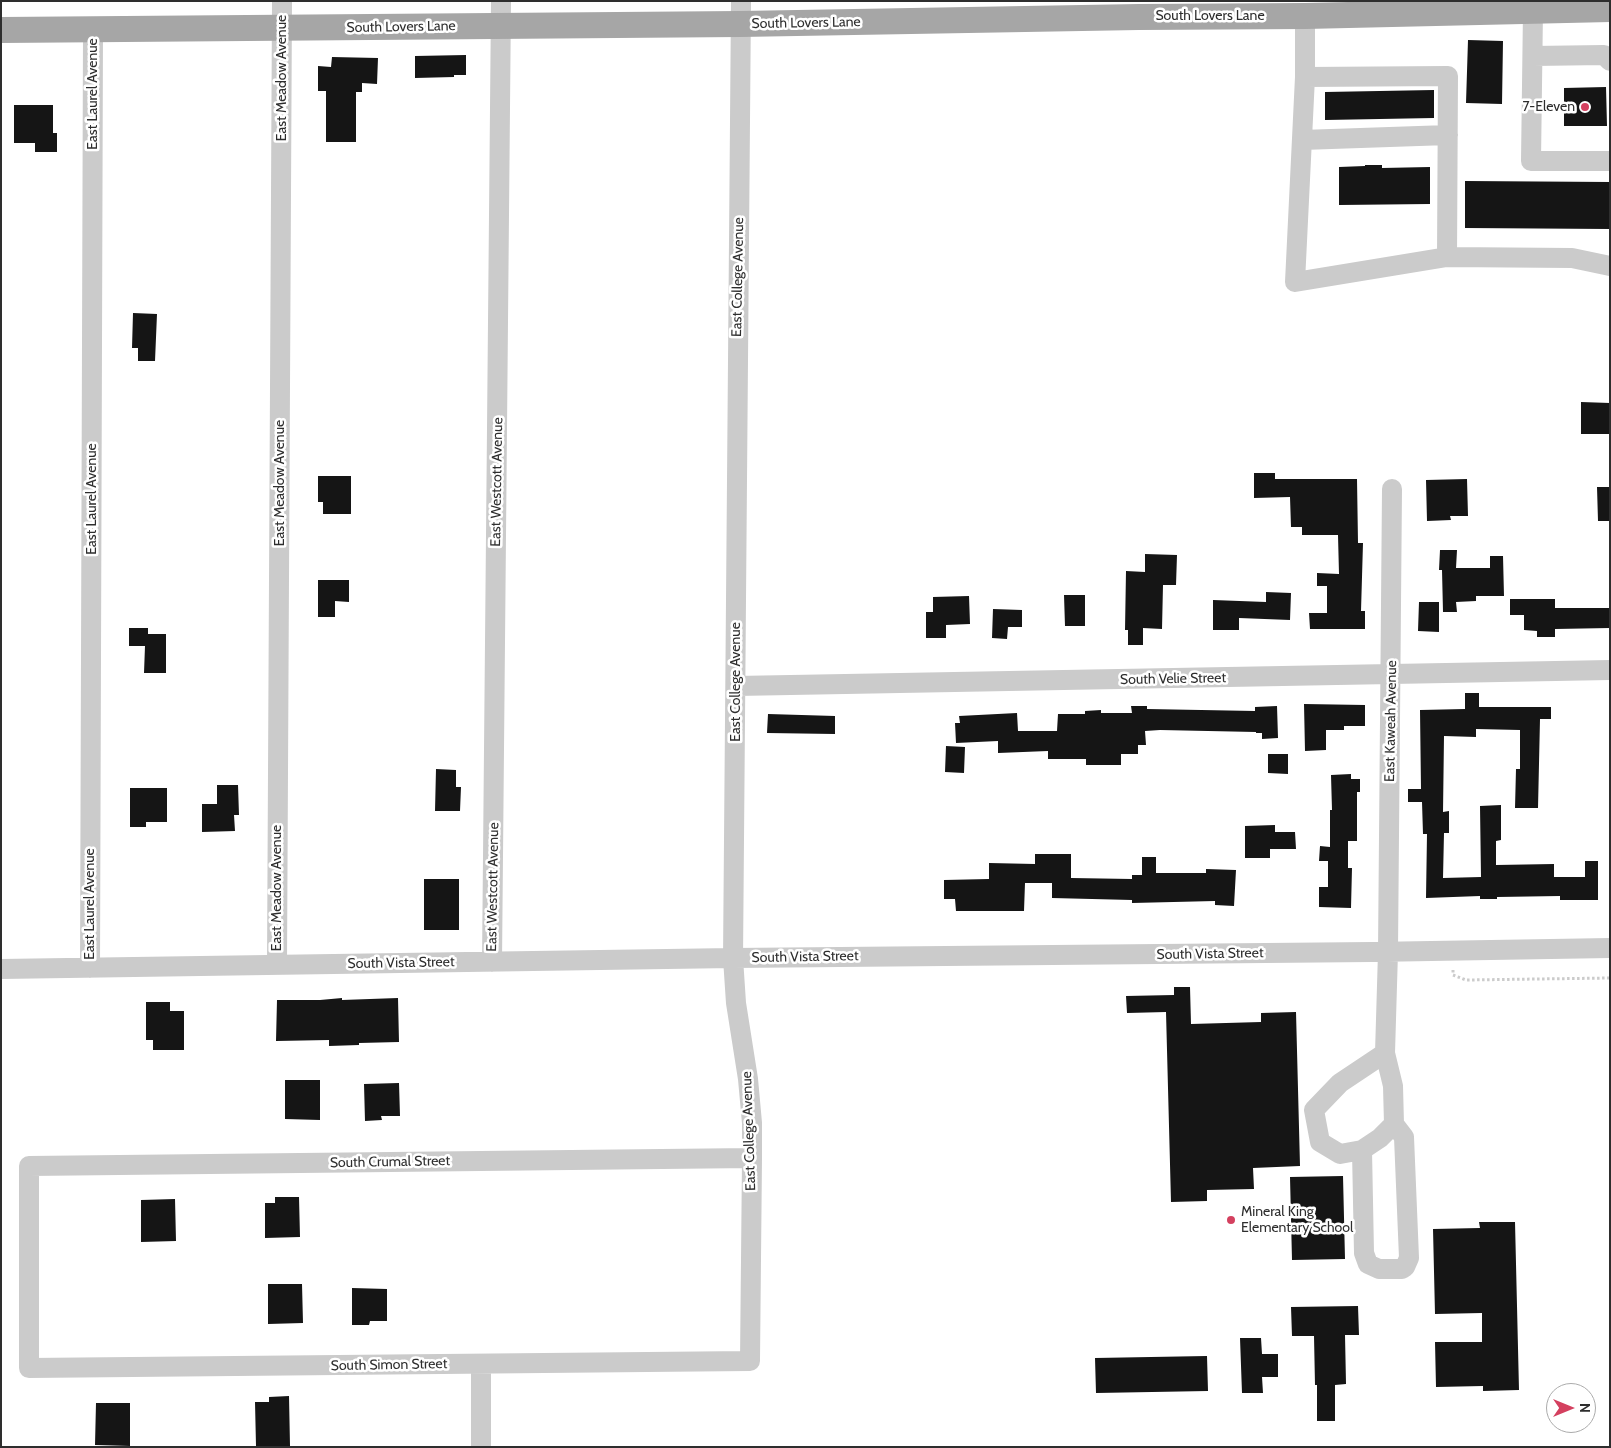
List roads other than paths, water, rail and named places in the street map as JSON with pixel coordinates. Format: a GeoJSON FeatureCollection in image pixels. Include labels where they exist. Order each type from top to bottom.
{"type":"FeatureCollection","features":[{"type":"Feature","properties":{"kind":"main road"},"geometry":{"type":"LineString","coordinates":[[1139,17],[1192,1]]}},
{"type":"Feature","properties":{"kind":"main road","name":"South Lovers Lane"},"geometry":{"type":"LineString","coordinates":[[1,30],[282,28],[501,14],[741,12],[1139,17],[1316,9],[1610,9]]}},
{"type":"Feature","properties":{"kind":"street","name":"East Meadow Avenue"},"geometry":{"type":"LineString","coordinates":[[277,964],[282,1]]}},
{"type":"Feature","properties":{"kind":"street"},"geometry":{"type":"LineString","coordinates":[[1316,9],[1305,77],[1295,282],[1447,257],[1572,258],[1610,266]]}},
{"type":"Feature","properties":{"kind":"street"},"geometry":{"type":"LineString","coordinates":[[1533,10],[1531,161],[1610,161]]}},
{"type":"Feature","properties":{"kind":"street","name":"East College Avenue"},"geometry":{"type":"LineString","coordinates":[[741,12],[733,958],[736,1003],[748,1079],[752,1123],[750,1361]]}},
{"type":"Feature","properties":{"kind":"street","name":"East Westcott Avenue"},"geometry":{"type":"LineString","coordinates":[[492,962],[501,14]]}},
{"type":"Feature","properties":{"kind":"street","name":"East Laurel Avenue"},"geometry":{"type":"LineString","coordinates":[[90,968],[93,30]]}},
{"type":"Feature","properties":{"kind":"street"},"geometry":{"type":"LineString","coordinates":[[1533,56],[1604,55],[1610,61]]}},
{"type":"Feature","properties":{"kind":"street"},"geometry":{"type":"LineString","coordinates":[[1305,77],[1448,76],[1447,257]]}},
{"type":"Feature","properties":{"kind":"street"},"geometry":{"type":"LineString","coordinates":[[1302,140],[1448,135]]}},
{"type":"Feature","properties":{"kind":"street","name":"East Kaweah Avenue"},"geometry":{"type":"LineString","coordinates":[[1392,489],[1392,675],[1385,1053],[1393,1086],[1394,1124]]}},
{"type":"Feature","properties":{"kind":"street","name":"South Velie Street"},"geometry":{"type":"LineString","coordinates":[[736,686],[1610,670]]}},
{"type":"Feature","properties":{"kind":"street","name":"South Vista Street"},"geometry":{"type":"LineString","coordinates":[[1,969],[1610,948]]}},
{"type":"Feature","properties":{"kind":"street"},"geometry":{"type":"LineString","coordinates":[[1362,1150],[1364,1253],[1368,1264],[1379,1269],[1402,1269],[1410,1258],[1404,1137],[1394,1124],[1380,1138],[1362,1150],[1340,1154],[1320,1142],[1314,1110],[1340,1083],[1385,1053]]}},
{"type":"Feature","properties":{"kind":"street","name":"South Crumal Street"},"geometry":{"type":"LineString","coordinates":[[29,1368],[29,1166],[752,1158]]}},
{"type":"Feature","properties":{"kind":"street","name":"South Simon Street"},"geometry":{"type":"LineString","coordinates":[[29,1368],[750,1361]]}},
{"type":"Feature","properties":{"kind":"street"},"geometry":{"type":"LineString","coordinates":[[481,1364],[481,1447]]}},
{"type":"Feature","properties":{"kind":"place","name":"7-Eleven"},"geometry":{"type":"Point","coordinates":[1585,107]}},
{"type":"Feature","properties":{"kind":"place","name":"Mineral King Elementary School"},"geometry":{"type":"Point","coordinates":[1231,1220]}}]}
